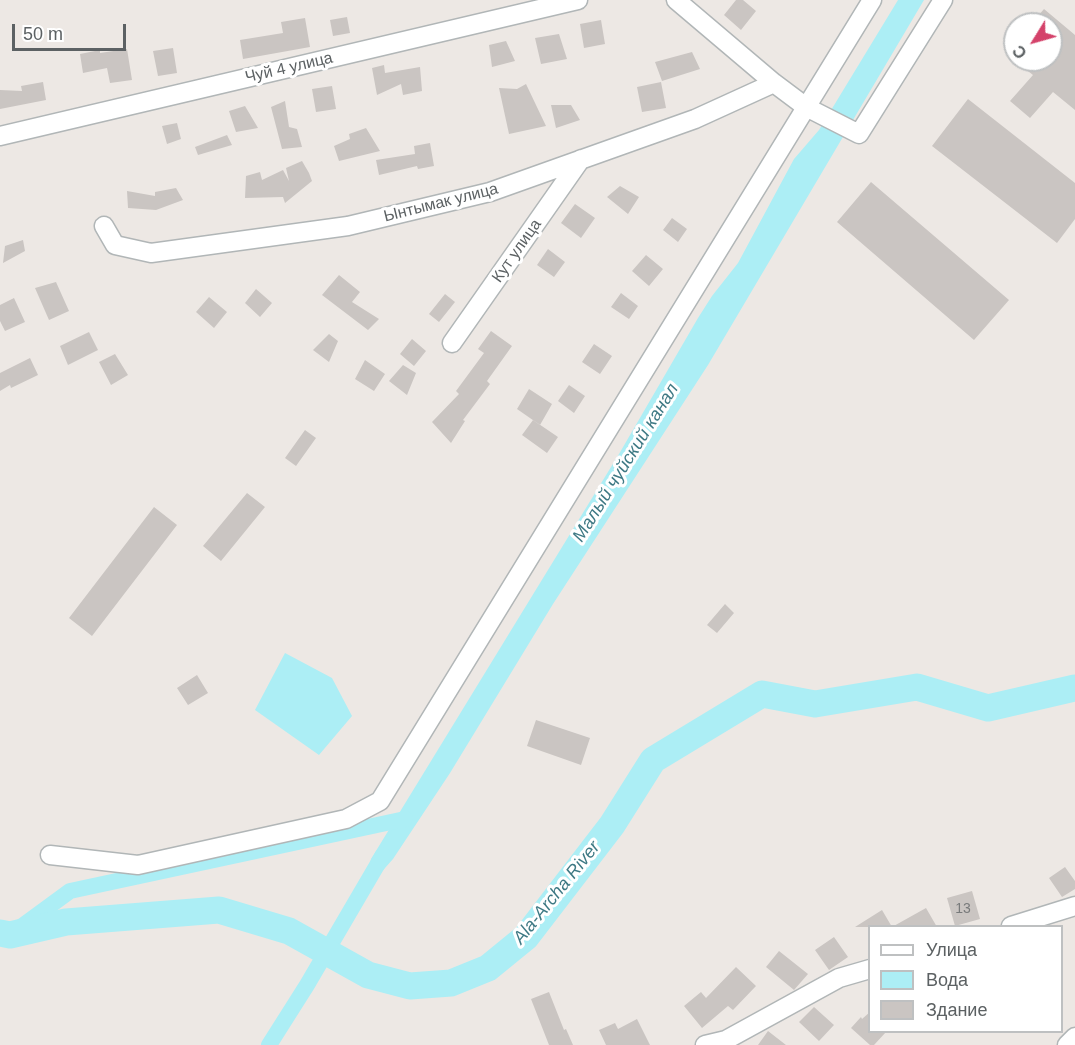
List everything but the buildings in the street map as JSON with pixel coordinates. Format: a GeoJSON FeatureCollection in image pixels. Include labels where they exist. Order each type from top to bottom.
{"type":"FeatureCollection","features":[{"type":"Feature","properties":{"kind":"street","name":"Чуй 4 улица"},"geometry":{"type":"LineString","coordinates":[[0,136],[578,0]]}},
{"type":"Feature","properties":{"kind":"street"},"geometry":{"type":"LineString","coordinates":[[50,855],[138,865],[346,819],[380,801],[872,0]]}},
{"type":"Feature","properties":{"kind":"street"},"geometry":{"type":"LineString","coordinates":[[685,3],[774,83],[806,107],[859,134],[943,0]]}},
{"type":"Feature","properties":{"kind":"street","name":"Ынтымак улица"},"geometry":{"type":"LineString","coordinates":[[104,226],[115,245],[151,253],[337,228],[490,192],[695,119],[774,83]]}},
{"type":"Feature","properties":{"kind":"street","name":"Кут улица"},"geometry":{"type":"LineString","coordinates":[[452,343],[581,159]]}},
{"type":"Feature","properties":{"kind":"street"},"geometry":{"type":"LineString","coordinates":[[1017,925],[1075,906]]}},
{"type":"Feature","properties":{"kind":"street"},"geometry":{"type":"LineString","coordinates":[[705,1045],[724,1042],[839,978],[868,970]]}},
{"type":"Feature","properties":{"kind":"street"},"geometry":{"type":"LineString","coordinates":[[1067,1045],[1075,1036]]}},
{"type":"Feature","properties":{"kind":"water","name":"Малый чуйский канал"},"geometry":{"type":"Polygon","coordinates":[[[898,0],[924,0],[708,365],[553,604],[450,773],[393,859],[377,877],[368,872],[371,859],[619,454],[698,318],[738,263],[794,159],[819,130],[898,0]]]}},
{"type":"Feature","properties":{"kind":"water"},"geometry":{"type":"Polygon","coordinates":[[[285,653],[332,678],[352,716],[319,755],[255,710],[285,653]]]}},
{"type":"Feature","properties":{"kind":"waterway","name":"Ala-Archa River"},"geometry":{"type":"LineString","coordinates":[[0,933],[10,935],[66,922],[219,910],[289,931],[368,975],[410,986],[451,983],[488,968],[526,937],[612,825],[653,760],[762,694],[815,704],[917,687],[988,708],[1075,688]]}},
{"type":"Feature","properties":{"kind":"waterway"},"geometry":{"type":"LineString","coordinates":[[10,935],[70,891],[405,819]]}},
{"type":"Feature","properties":{"kind":"waterway","name":"Ala-Archa River"},"geometry":{"type":"LineString","coordinates":[[269,1045],[383,855]]}}]}
